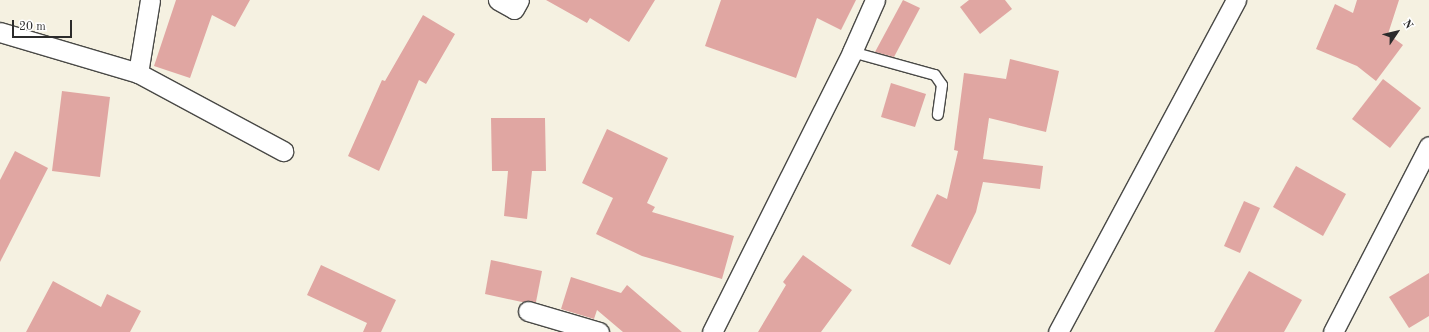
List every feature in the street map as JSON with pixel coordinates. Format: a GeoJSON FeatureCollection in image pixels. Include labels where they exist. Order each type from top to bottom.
{"type":"FeatureCollection","features":[{"type":"Feature","properties":{"kind":"street"},"geometry":{"type":"LineString","coordinates":[[138,73],[150,0]]}},
{"type":"Feature","properties":{"kind":"street"},"geometry":{"type":"LineString","coordinates":[[498,0],[514,8],[519,0]]}},
{"type":"Feature","properties":{"kind":"street"},"geometry":{"type":"LineString","coordinates":[[712,332],[852,52],[875,0]]}},
{"type":"Feature","properties":{"kind":"street"},"geometry":{"type":"LineString","coordinates":[[1058,332],[1236,0]]}},
{"type":"Feature","properties":{"kind":"street"},"geometry":{"type":"LineString","coordinates":[[0,32],[138,73],[283,151]]}},
{"type":"Feature","properties":{"kind":"street"},"geometry":{"type":"LineString","coordinates":[[1333,332],[1428,150]]}},
{"type":"Feature","properties":{"kind":"street"},"geometry":{"type":"LineString","coordinates":[[528,312],[599,332]]}},
{"type":"Feature","properties":{"kind":"lane"},"geometry":{"type":"LineString","coordinates":[[852,52],[935,75],[942,85],[938,116]]}},
{"type":"Feature","properties":{"kind":"building"},"geometry":{"type":"Polygon","coordinates":[[[176,0],[250,0],[235,27],[212,15],[190,78],[154,66],[176,0]]]}},
{"type":"Feature","properties":{"kind":"building"},"geometry":{"type":"Polygon","coordinates":[[[546,0],[655,0],[629,42],[590,18],[587,23],[546,0]]]}},
{"type":"Feature","properties":{"kind":"building"},"geometry":{"type":"Polygon","coordinates":[[[721,0],[856,0],[841,30],[817,18],[796,78],[705,46],[721,0]]]}},
{"type":"Feature","properties":{"kind":"building"},"geometry":{"type":"Polygon","coordinates":[[[903,0],[920,8],[894,57],[875,52],[903,0]]]}},
{"type":"Feature","properties":{"kind":"building"},"geometry":{"type":"Polygon","coordinates":[[[969,0],[1005,0],[1012,9],[980,34],[960,7],[969,0]]]}},
{"type":"Feature","properties":{"kind":"building"},"geometry":{"type":"Polygon","coordinates":[[[1357,0],[1399,0],[1388,34],[1403,45],[1376,81],[1357,66],[1316,49],[1335,4],[1353,13],[1357,0]]]}},
{"type":"Feature","properties":{"kind":"building"},"geometry":{"type":"Polygon","coordinates":[[[423,15],[455,34],[426,84],[419,80],[379,171],[348,156],[382,80],[385,81],[423,15]]]}},
{"type":"Feature","properties":{"kind":"building"},"geometry":{"type":"Polygon","coordinates":[[[1010,59],[1059,71],[1046,132],[989,118],[983,159],[1043,166],[1040,189],[983,182],[976,212],[950,265],[911,246],[937,194],[947,199],[958,151],[954,150],[964,73],[1006,79],[1010,59]]]}},
{"type":"Feature","properties":{"kind":"building"},"geometry":{"type":"Polygon","coordinates":[[[1383,79],[1421,108],[1390,148],[1352,119],[1383,79]]]}},
{"type":"Feature","properties":{"kind":"building"},"geometry":{"type":"Polygon","coordinates":[[[891,83],[926,94],[915,127],[881,117],[891,83]]]}},
{"type":"Feature","properties":{"kind":"building"},"geometry":{"type":"Polygon","coordinates":[[[62,91],[110,97],[100,177],[52,171],[62,91]]]}},
{"type":"Feature","properties":{"kind":"building"},"geometry":{"type":"Polygon","coordinates":[[[491,118],[545,118],[546,171],[532,171],[527,219],[504,216],[508,171],[492,171],[491,118]]]}},
{"type":"Feature","properties":{"kind":"building"},"geometry":{"type":"Polygon","coordinates":[[[607,129],[668,158],[647,203],[655,207],[652,212],[734,236],[722,279],[642,256],[596,234],[613,198],[582,183],[607,129]]]}},
{"type":"Feature","properties":{"kind":"building"},"geometry":{"type":"Polygon","coordinates":[[[15,151],[48,168],[0,262],[0,180],[15,151]]]}},
{"type":"Feature","properties":{"kind":"building"},"geometry":{"type":"Polygon","coordinates":[[[1296,166],[1346,194],[1323,236],[1273,207],[1296,166]]]}},
{"type":"Feature","properties":{"kind":"building"},"geometry":{"type":"Polygon","coordinates":[[[1244,201],[1260,208],[1240,253],[1224,246],[1244,201]]]}},
{"type":"Feature","properties":{"kind":"building"},"geometry":{"type":"Polygon","coordinates":[[[803,255],[852,290],[821,332],[758,332],[786,285],[783,282],[803,255]]]}},
{"type":"Feature","properties":{"kind":"building"},"geometry":{"type":"Polygon","coordinates":[[[491,260],[542,271],[536,302],[522,302],[485,294],[491,260]]]}},
{"type":"Feature","properties":{"kind":"building"},"geometry":{"type":"Polygon","coordinates":[[[321,265],[396,300],[381,332],[363,332],[367,323],[307,295],[321,265]]]}},
{"type":"Feature","properties":{"kind":"building"},"geometry":{"type":"Polygon","coordinates":[[[1249,271],[1302,300],[1284,332],[1214,332],[1249,271]]]}},
{"type":"Feature","properties":{"kind":"building"},"geometry":{"type":"Polygon","coordinates":[[[1429,273],[1429,316],[1409,328],[1389,297],[1429,273]]]}},
{"type":"Feature","properties":{"kind":"building"},"geometry":{"type":"Polygon","coordinates":[[[571,277],[621,293],[627,285],[682,332],[623,332],[597,310],[594,319],[561,309],[571,277]]]}},
{"type":"Feature","properties":{"kind":"building"},"geometry":{"type":"Polygon","coordinates":[[[53,281],[101,307],[107,294],[141,311],[130,332],[26,332],[53,281]]]}}]}
